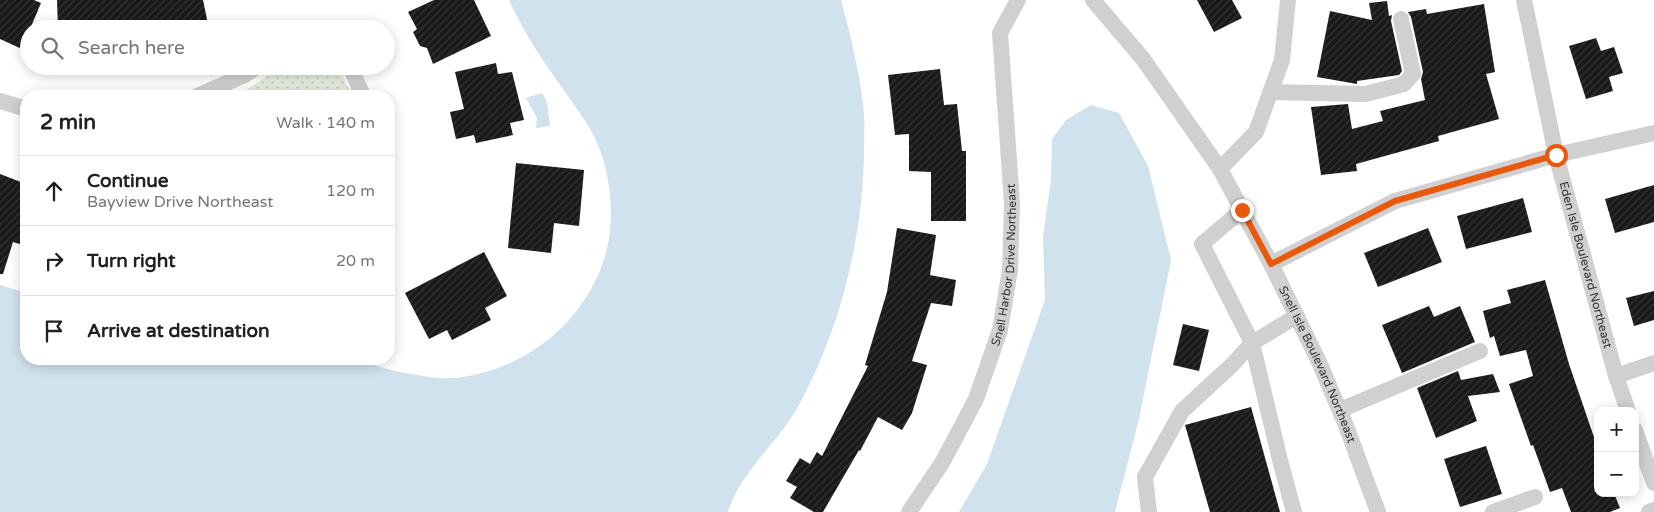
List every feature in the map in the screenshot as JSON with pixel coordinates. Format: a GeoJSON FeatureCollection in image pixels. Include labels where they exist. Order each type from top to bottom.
{"type":"FeatureCollection","features":[{"type":"Feature","properties":{"kind":"street","name":"Snell Harbor Drive Northeast"},"geometry":{"type":"LineString","coordinates":[[909,512],[942,463],[976,399],[1000,330],[1010,270],[1012,203],[1000,34],[1018,0]]}},
{"type":"Feature","properties":{"kind":"street","name":"Snell Isle Boulevard Northeast"},"geometry":{"type":"LineString","coordinates":[[1093,0],[1143,59],[1220,170],[1297,316],[1340,410],[1378,512]]}},
{"type":"Feature","properties":{"kind":"street"},"geometry":{"type":"LineString","coordinates":[[1220,170],[1256,132],[1282,60],[1288,0]]}},
{"type":"Feature","properties":{"kind":"street","name":"Eden Isle Boulevard Northeast"},"geometry":{"type":"LineString","coordinates":[[1524,0],[1556,155],[1616,376],[1627,407]]}},
{"type":"Feature","properties":{"kind":"street"},"geometry":{"type":"LineString","coordinates":[[1270,92],[1366,94],[1404,84],[1413,74],[1401,19]]}},
{"type":"Feature","properties":{"kind":"street"},"geometry":{"type":"LineString","coordinates":[[211,90],[245,75]]}},
{"type":"Feature","properties":{"kind":"street"},"geometry":{"type":"LineString","coordinates":[[354,75],[360,90]]}},
{"type":"Feature","properties":{"kind":"street"},"geometry":{"type":"LineString","coordinates":[[0,101],[20,107]]}},
{"type":"Feature","properties":{"kind":"street"},"geometry":{"type":"LineString","coordinates":[[1271,264],[1395,201],[1556,155],[1654,133]]}},
{"type":"Feature","properties":{"kind":"street"},"geometry":{"type":"LineString","coordinates":[[1242,210],[1202,244],[1252,343],[1294,512]]}},
{"type":"Feature","properties":{"kind":"street"},"geometry":{"type":"LineString","coordinates":[[1149,512],[1145,477],[1182,411],[1233,364],[1252,343],[1297,316]]}},
{"type":"Feature","properties":{"kind":"street"},"geometry":{"type":"LineString","coordinates":[[1340,410],[1480,351]]}},
{"type":"Feature","properties":{"kind":"street"},"geometry":{"type":"LineString","coordinates":[[1616,376],[1654,363]]}},
{"type":"Feature","properties":{"kind":"street"},"geometry":{"type":"LineString","coordinates":[[1639,441],[1654,483]]}},
{"type":"Feature","properties":{"kind":"street"},"geometry":{"type":"LineString","coordinates":[[1493,512],[1535,497]]}},
{"type":"Feature","properties":{"kind":"street"},"geometry":{"type":"LineString","coordinates":[[1649,512],[1654,510]]}},
{"type":"Feature","properties":{"kind":"shaded area"},"geometry":{"type":"Polygon","coordinates":[[[268,75],[342,75],[349,90],[246,90],[268,75]]]}},
{"type":"Feature","properties":{"kind":"water"},"geometry":{"type":"Polygon","coordinates":[[[509,0],[841,0],[858,71],[864,119],[863,183],[854,249],[847,281],[827,345],[799,405],[791,419],[741,484],[728,512],[0,512],[0,285],[20,291],[20,365],[376,365],[404,373],[437,378],[457,378],[487,372],[510,363],[552,337],[569,320],[584,300],[596,279],[605,256],[610,234],[610,200],[602,153],[597,141],[535,48],[509,0]]]}},
{"type":"Feature","properties":{"kind":"water"},"geometry":{"type":"Polygon","coordinates":[[[542,93],[547,102],[550,126],[536,128],[537,118],[526,98],[542,93]]]}},
{"type":"Feature","properties":{"kind":"water"},"geometry":{"type":"Polygon","coordinates":[[[1091,105],[1119,113],[1148,166],[1171,260],[1139,419],[1115,512],[959,512],[987,464],[1045,300],[1043,237],[1051,180],[1052,139],[1066,120],[1091,105]]]}},
{"type":"Feature","properties":{"kind":"building"},"geometry":{"type":"Polygon","coordinates":[[[0,0],[34,0],[41,3],[34,20],[20,20],[20,48],[0,39],[0,0]]]}},
{"type":"Feature","properties":{"kind":"building"},"geometry":{"type":"Polygon","coordinates":[[[57,0],[203,0],[207,20],[58,20],[57,0]]]}},
{"type":"Feature","properties":{"kind":"building"},"geometry":{"type":"Polygon","coordinates":[[[434,0],[474,0],[491,36],[433,64],[427,48],[420,46],[413,32],[417,29],[408,12],[434,0]]]}},
{"type":"Feature","properties":{"kind":"building"},"geometry":{"type":"Polygon","coordinates":[[[1197,0],[1232,0],[1242,18],[1214,32],[1197,0]]]}},
{"type":"Feature","properties":{"kind":"building"},"geometry":{"type":"Polygon","coordinates":[[[1387,1],[1389,16],[1392,15],[1391,21],[1402,71],[1399,75],[1357,81],[1357,84],[1317,77],[1330,11],[1372,20],[1369,3],[1387,1]]]}},
{"type":"Feature","properties":{"kind":"building"},"geometry":{"type":"Polygon","coordinates":[[[1484,4],[1495,72],[1486,74],[1499,119],[1438,136],[1439,141],[1356,164],[1357,171],[1321,175],[1311,107],[1348,104],[1352,129],[1383,121],[1380,111],[1425,100],[1421,79],[1423,72],[1411,17],[1408,12],[1426,9],[1427,14],[1484,4]]]}},
{"type":"Feature","properties":{"kind":"building"},"geometry":{"type":"Polygon","coordinates":[[[1596,38],[1601,51],[1614,47],[1623,73],[1609,77],[1613,91],[1586,99],[1569,46],[1596,38]]]}},
{"type":"Feature","properties":{"kind":"building"},"geometry":{"type":"Polygon","coordinates":[[[496,63],[498,74],[512,72],[524,120],[510,123],[513,135],[476,143],[474,135],[456,139],[450,112],[464,109],[455,72],[496,63]]]}},
{"type":"Feature","properties":{"kind":"building"},"geometry":{"type":"Polygon","coordinates":[[[940,69],[944,105],[957,104],[962,151],[966,151],[966,221],[931,221],[931,172],[909,171],[909,134],[895,135],[888,75],[940,69]]]}},
{"type":"Feature","properties":{"kind":"building"},"geometry":{"type":"Polygon","coordinates":[[[516,163],[584,170],[579,226],[554,223],[551,253],[508,248],[516,163]]]}},
{"type":"Feature","properties":{"kind":"building"},"geometry":{"type":"Polygon","coordinates":[[[0,174],[20,182],[20,244],[13,242],[3,274],[0,274],[0,174]]]}},
{"type":"Feature","properties":{"kind":"building"},"geometry":{"type":"Polygon","coordinates":[[[1654,185],[1654,222],[1615,233],[1605,199],[1654,185]]]}},
{"type":"Feature","properties":{"kind":"building"},"geometry":{"type":"Polygon","coordinates":[[[1523,198],[1532,232],[1466,249],[1457,216],[1523,198]]]}},
{"type":"Feature","properties":{"kind":"building"},"geometry":{"type":"Polygon","coordinates":[[[897,228],[936,235],[930,275],[956,280],[952,306],[931,303],[912,361],[927,365],[912,413],[902,430],[878,417],[823,512],[814,512],[790,498],[797,487],[786,481],[800,458],[810,464],[817,452],[822,456],[868,366],[865,365],[887,292],[897,228]]]}},
{"type":"Feature","properties":{"kind":"building"},"geometry":{"type":"Polygon","coordinates":[[[1428,228],[1442,262],[1378,287],[1364,253],[1428,228]]]}},
{"type":"Feature","properties":{"kind":"building"},"geometry":{"type":"Polygon","coordinates":[[[484,252],[507,296],[485,308],[491,320],[452,340],[447,330],[429,339],[405,293],[484,252]]]}},
{"type":"Feature","properties":{"kind":"building"},"geometry":{"type":"Polygon","coordinates":[[[1545,280],[1569,364],[1594,437],[1594,497],[1616,497],[1620,508],[1610,512],[1571,512],[1562,488],[1550,492],[1509,384],[1533,376],[1526,350],[1500,356],[1494,336],[1490,338],[1483,311],[1511,303],[1507,290],[1545,280]]]}},
{"type":"Feature","properties":{"kind":"building"},"geometry":{"type":"Polygon","coordinates":[[[1654,291],[1654,320],[1634,326],[1626,298],[1654,291]]]}},
{"type":"Feature","properties":{"kind":"building"},"geometry":{"type":"Polygon","coordinates":[[[1429,306],[1434,317],[1460,306],[1475,342],[1402,373],[1382,325],[1429,306]]]}},
{"type":"Feature","properties":{"kind":"building"},"geometry":{"type":"Polygon","coordinates":[[[1183,324],[1209,330],[1199,371],[1173,365],[1183,324]]]}},
{"type":"Feature","properties":{"kind":"building"},"geometry":{"type":"Polygon","coordinates":[[[1458,371],[1461,380],[1493,374],[1500,392],[1468,396],[1477,421],[1436,438],[1417,388],[1458,371]]]}},
{"type":"Feature","properties":{"kind":"building"},"geometry":{"type":"Polygon","coordinates":[[[1251,407],[1280,512],[1210,512],[1185,425],[1251,407]]]}},
{"type":"Feature","properties":{"kind":"building"},"geometry":{"type":"Polygon","coordinates":[[[1486,446],[1502,494],[1460,507],[1444,459],[1486,446]]]}},
{"type":"Feature","properties":{"kind":"route"},"geometry":{"type":"LineString","coordinates":[[1242,210],[1271,264],[1395,201],[1556,155]]}}]}
